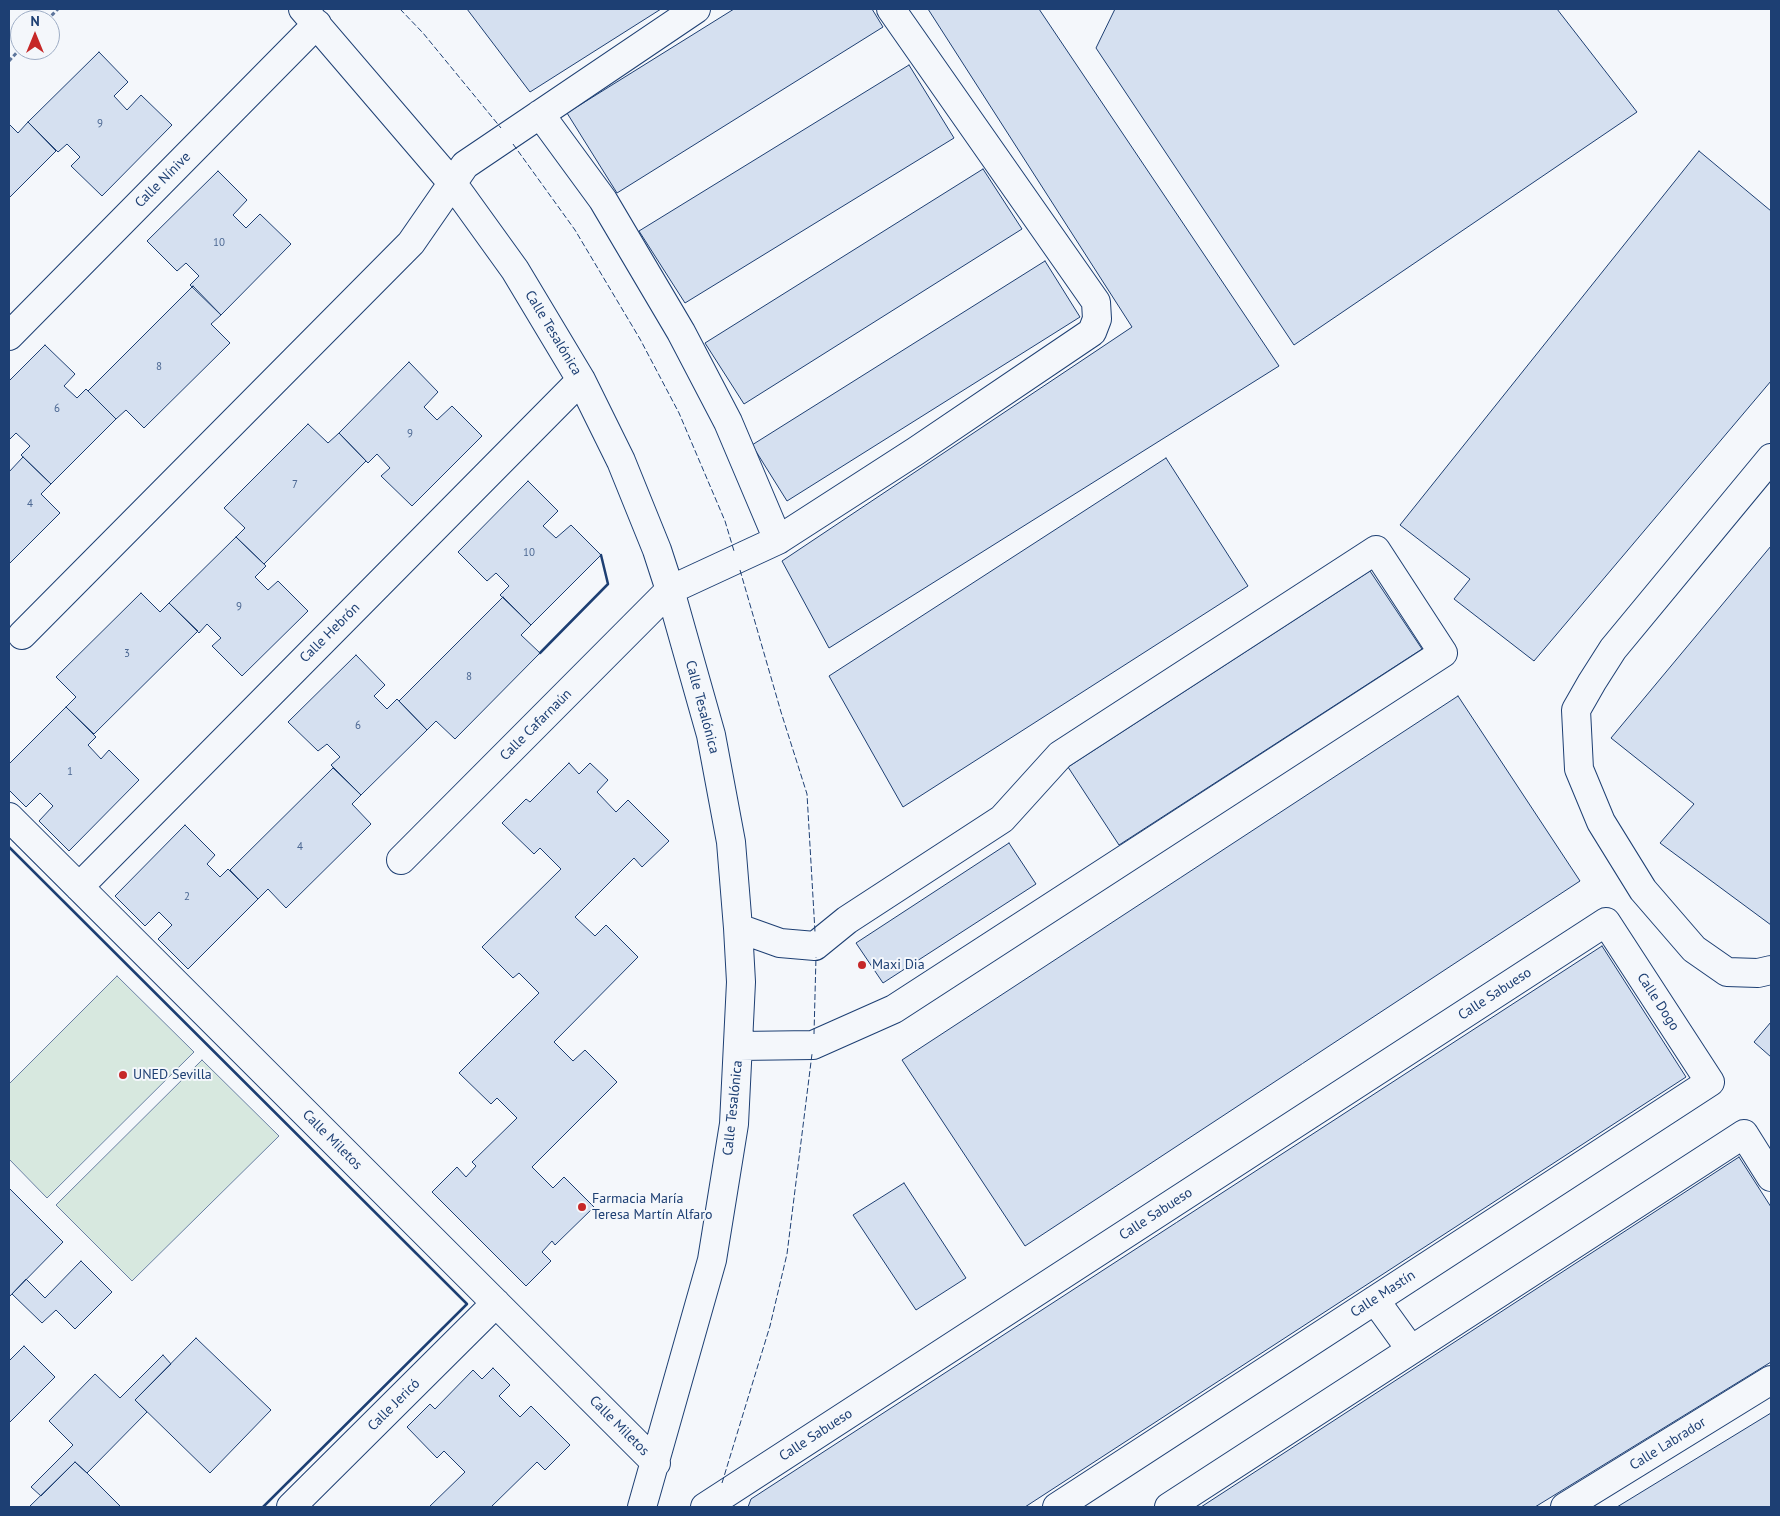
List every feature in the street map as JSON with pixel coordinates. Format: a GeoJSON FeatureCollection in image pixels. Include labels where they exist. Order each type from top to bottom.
{"type":"FeatureCollection","features":[{"type":"Feature","properties":{"kind":"street"},"geometry":{"type":"LineString","coordinates":[[22,635],[411,243],[465,165],[696,9]]}},
{"type":"Feature","properties":{"kind":"street"},"geometry":{"type":"LineString","coordinates":[[670,590],[778,540],[916,451],[1092,332],[1097,319],[1096,302],[891,9]]}},
{"type":"Feature","properties":{"kind":"street","name":"Calle Tesalónica"},"geometry":{"type":"LineString","coordinates":[[310,16],[453,184],[515,270],[581,380],[621,462],[657,550],[711,734],[731,842],[738,928],[741,982],[734,1124],[712,1260],[642,1507]]}},
{"type":"Feature","properties":{"kind":"street","name":"Calle Nínive"},"geometry":{"type":"LineString","coordinates":[[9,336],[310,16]]}},
{"type":"Feature","properties":{"kind":"street"},"geometry":{"type":"LineString","coordinates":[[540,114],[603,200],[681,332],[728,422],[778,540]]}},
{"type":"Feature","properties":{"kind":"street","name":"Calle Hebrón"},"geometry":{"type":"LineString","coordinates":[[78,887],[581,380]]}},
{"type":"Feature","properties":{"kind":"street"},"geometry":{"type":"LineString","coordinates":[[1771,458],[1614,649],[1576,710],[1579,769],[1600,822],[1643,890],[1694,949],[1727,972],[1758,973],[1771,970]]}},
{"type":"Feature","properties":{"kind":"street"},"geometry":{"type":"LineString","coordinates":[[738,928],[780,943],[815,946],[847,920],[1002,819],[1060,755],[1376,550],[1443,653],[894,1009],[813,1046],[739,1046]]}},
{"type":"Feature","properties":{"kind":"street","name":"Calle Cafarnaún"},"geometry":{"type":"LineString","coordinates":[[401,860],[670,590]]}},
{"type":"Feature","properties":{"kind":"street","name":"Calle Miletos"},"geometry":{"type":"LineString","coordinates":[[9,817],[656,1463]]}},
{"type":"Feature","properties":{"kind":"street","name":"Calle Dogo"},"geometry":{"type":"LineString","coordinates":[[1606,922],[1710,1082]]}},
{"type":"Feature","properties":{"kind":"street","name":"Calle Sabueso"},"geometry":{"type":"LineString","coordinates":[[705,1507],[1606,922]]}},
{"type":"Feature","properties":{"kind":"street","name":"Calle Mastín"},"geometry":{"type":"LineString","coordinates":[[1056,1507],[1710,1082]]}},
{"type":"Feature","properties":{"kind":"street"},"geometry":{"type":"LineString","coordinates":[[1169,1507],[1744,1134],[1771,1177]]}},
{"type":"Feature","properties":{"kind":"street"},"geometry":{"type":"LineString","coordinates":[[1375,1300],[1410,1350]]}},
{"type":"Feature","properties":{"kind":"street","name":"Calle Jericó"},"geometry":{"type":"LineString","coordinates":[[291,1507],[496,1303]]}},
{"type":"Feature","properties":{"kind":"street","name":"Calle Labrador"},"geometry":{"type":"LineString","coordinates":[[1565,1507],[1771,1380]]}},
{"type":"Feature","properties":{"kind":"shaded area"},"geometry":{"type":"Polygon","coordinates":[[[117,976],[194,1052],[47,1198],[9,1159],[9,1084],[117,976]]]}},
{"type":"Feature","properties":{"kind":"shaded area"},"geometry":{"type":"Polygon","coordinates":[[[202,1060],[279,1136],[132,1281],[56,1205],[202,1060]]]}},
{"type":"Feature","properties":{"kind":"building"},"geometry":{"type":"Polygon","coordinates":[[[467,9],[661,9],[530,92],[467,9]]]}},
{"type":"Feature","properties":{"kind":"building"},"geometry":{"type":"Polygon","coordinates":[[[734,9],[872,9],[883,27],[617,193],[567,113],[734,9]]]}},
{"type":"Feature","properties":{"kind":"building"},"geometry":{"type":"Polygon","coordinates":[[[928,9],[1039,9],[1279,366],[829,648],[782,561],[1132,327],[928,9]]]}},
{"type":"Feature","properties":{"kind":"building"},"geometry":{"type":"Polygon","coordinates":[[[1115,9],[1557,9],[1637,112],[1294,345],[1096,48],[1115,9]]]}},
{"type":"Feature","properties":{"kind":"building"},"geometry":{"type":"Polygon","coordinates":[[[99,52],[128,82],[114,96],[127,110],[141,95],[172,125],[102,196],[71,166],[80,157],[67,144],[58,152],[28,122],[99,52]]]}},
{"type":"Feature","properties":{"kind":"building"},"geometry":{"type":"Polygon","coordinates":[[[909,65],[954,138],[685,303],[639,231],[909,65]]]}},
{"type":"Feature","properties":{"kind":"building"},"geometry":{"type":"Polygon","coordinates":[[[28,122],[56,151],[9,198],[9,124],[18,133],[28,122]]]}},
{"type":"Feature","properties":{"kind":"building"},"geometry":{"type":"Polygon","coordinates":[[[1699,151],[1771,211],[1771,381],[1534,661],[1454,599],[1470,579],[1400,525],[1699,151]]]}},
{"type":"Feature","properties":{"kind":"building"},"geometry":{"type":"Polygon","coordinates":[[[983,169],[1022,229],[744,404],[705,343],[983,169]]]}},
{"type":"Feature","properties":{"kind":"building"},"geometry":{"type":"Polygon","coordinates":[[[218,171],[247,200],[233,215],[246,228],[260,214],[291,244],[221,315],[190,285],[199,276],[186,263],[177,271],[147,241],[218,171]]]}},
{"type":"Feature","properties":{"kind":"building"},"geometry":{"type":"Polygon","coordinates":[[[1045,261],[1080,317],[787,501],[752,445],[1045,261]]]}},
{"type":"Feature","properties":{"kind":"building"},"geometry":{"type":"Polygon","coordinates":[[[193,286],[221,315],[211,324],[230,343],[144,428],[126,410],[116,419],[88,391],[193,286]]]}},
{"type":"Feature","properties":{"kind":"building"},"geometry":{"type":"Polygon","coordinates":[[[45,345],[75,374],[64,386],[77,398],[86,389],[116,419],[51,484],[21,455],[30,446],[16,433],[9,440],[9,381],[45,345]]]}},
{"type":"Feature","properties":{"kind":"building"},"geometry":{"type":"Polygon","coordinates":[[[409,362],[438,392],[424,407],[437,420],[452,406],[482,436],[412,506],[381,476],[390,468],[377,454],[368,463],[339,433],[409,362]]]}},
{"type":"Feature","properties":{"kind":"building"},"geometry":{"type":"Polygon","coordinates":[[[308,424],[328,443],[339,433],[366,461],[264,564],[236,537],[245,528],[224,508],[308,424]]]}},
{"type":"Feature","properties":{"kind":"building"},"geometry":{"type":"Polygon","coordinates":[[[23,457],[51,484],[41,494],[60,513],[9,564],[9,472],[23,457]]]}},
{"type":"Feature","properties":{"kind":"building"},"geometry":{"type":"Polygon","coordinates":[[[1166,458],[1248,586],[903,807],[829,676],[1166,458]]]}},
{"type":"Feature","properties":{"kind":"building"},"geometry":{"type":"Polygon","coordinates":[[[528,481],[558,511],[543,526],[556,538],[571,525],[601,555],[531,625],[500,595],[509,586],[496,573],[487,581],[458,552],[528,481]]]}},
{"type":"Feature","properties":{"kind":"building"},"geometry":{"type":"Polygon","coordinates":[[[236,537],[266,566],[255,577],[268,590],[278,581],[308,611],[242,676],[212,646],[221,638],[207,624],[199,633],[169,603],[236,537]]]}},
{"type":"Feature","properties":{"kind":"building"},"geometry":{"type":"Polygon","coordinates":[[[1771,546],[1771,925],[1660,843],[1694,804],[1611,738],[1771,546]]]}},
{"type":"Feature","properties":{"kind":"building"},"geometry":{"type":"Polygon","coordinates":[[[1370,571],[1422,649],[1119,845],[1068,767],[1370,571]]]}},
{"type":"Feature","properties":{"kind":"building"},"geometry":{"type":"Polygon","coordinates":[[[141,593],[160,612],[169,603],[198,631],[94,734],[66,707],[76,697],[56,677],[141,593]]]}},
{"type":"Feature","properties":{"kind":"building"},"geometry":{"type":"Polygon","coordinates":[[[503,597],[531,625],[521,635],[540,653],[455,739],[436,721],[427,730],[399,701],[503,597]]]}},
{"type":"Feature","properties":{"kind":"building"},"geometry":{"type":"Polygon","coordinates":[[[356,655],[385,685],[374,696],[387,709],[397,699],[427,730],[361,795],[331,765],[340,757],[327,744],[318,751],[288,722],[356,655]]]}},
{"type":"Feature","properties":{"kind":"building"},"geometry":{"type":"Polygon","coordinates":[[[1458,696],[1580,881],[1025,1246],[902,1060],[1458,696]]]}},
{"type":"Feature","properties":{"kind":"building"},"geometry":{"type":"Polygon","coordinates":[[[66,707],[96,737],[88,745],[101,759],[109,750],[139,780],[69,851],[39,821],[53,806],[40,793],[26,807],[9,790],[9,764],[66,707]]]}},
{"type":"Feature","properties":{"kind":"building"},"geometry":{"type":"Polygon","coordinates":[[[569,763],[579,774],[590,763],[608,780],[597,792],[616,812],[628,800],[669,841],[642,867],[634,858],[575,917],[595,936],[606,925],[638,957],[554,1042],[573,1061],[585,1050],[617,1082],[532,1167],[553,1188],[564,1177],[594,1207],[555,1245],[552,1241],[542,1252],[551,1261],[526,1286],[432,1192],[457,1167],[466,1177],[476,1166],[472,1162],[517,1118],[497,1098],[491,1104],[459,1073],[539,993],[519,973],[513,978],[482,947],[561,869],[540,848],[534,854],[502,823],[526,799],[530,802],[569,763]]]}},
{"type":"Feature","properties":{"kind":"building"},"geometry":{"type":"Polygon","coordinates":[[[333,768],[361,795],[352,804],[371,824],[286,908],[268,889],[258,899],[230,870],[333,768]]]}},
{"type":"Feature","properties":{"kind":"building"},"geometry":{"type":"Polygon","coordinates":[[[185,825],[215,855],[207,864],[220,877],[228,869],[258,899],[188,969],[158,939],[172,925],[159,912],[145,926],[115,896],[185,825]]]}},
{"type":"Feature","properties":{"kind":"building"},"geometry":{"type":"Polygon","coordinates":[[[1009,843],[1036,884],[883,983],[856,943],[1009,843]]]}},
{"type":"Feature","properties":{"kind":"building"},"geometry":{"type":"Polygon","coordinates":[[[1602,946],[1686,1077],[1025,1507],[748,1507],[751,1499],[1602,946]]]}},
{"type":"Feature","properties":{"kind":"building"},"geometry":{"type":"Polygon","coordinates":[[[1771,1022],[1771,1057],[1754,1042],[1771,1022]]]}},
{"type":"Feature","properties":{"kind":"building"},"geometry":{"type":"Polygon","coordinates":[[[1739,1157],[1771,1207],[1771,1362],[1535,1507],[1201,1507],[1739,1157]]]}},
{"type":"Feature","properties":{"kind":"building"},"geometry":{"type":"Polygon","coordinates":[[[904,1183],[966,1278],[916,1310],[853,1215],[904,1183]]]}},
{"type":"Feature","properties":{"kind":"building"},"geometry":{"type":"Polygon","coordinates":[[[9,1188],[63,1242],[9,1297],[9,1188]]]}},
{"type":"Feature","properties":{"kind":"building"},"geometry":{"type":"Polygon","coordinates":[[[81,1261],[112,1292],[75,1329],[56,1310],[42,1323],[12,1294],[26,1279],[45,1298],[81,1261]]]}},
{"type":"Feature","properties":{"kind":"building"},"geometry":{"type":"Polygon","coordinates":[[[196,1338],[271,1410],[210,1473],[135,1400],[196,1338]]]}},
{"type":"Feature","properties":{"kind":"building"},"geometry":{"type":"Polygon","coordinates":[[[24,1346],[55,1377],[9,1423],[9,1361],[24,1346]]]}},
{"type":"Feature","properties":{"kind":"building"},"geometry":{"type":"Polygon","coordinates":[[[163,1355],[171,1364],[135,1400],[147,1412],[87,1473],[75,1462],[41,1496],[31,1487],[73,1445],[49,1421],[95,1374],[120,1398],[163,1355]]]}},
{"type":"Feature","properties":{"kind":"building"},"geometry":{"type":"Polygon","coordinates":[[[493,1368],[510,1385],[499,1396],[520,1417],[531,1406],[570,1445],[545,1470],[537,1462],[491,1507],[429,1507],[465,1472],[444,1451],[437,1458],[407,1427],[430,1404],[435,1409],[473,1370],[482,1379],[493,1368]]]}},
{"type":"Feature","properties":{"kind":"building"},"geometry":{"type":"Polygon","coordinates":[[[1771,1413],[1771,1507],[1617,1507],[1771,1413]]]}},
{"type":"Feature","properties":{"kind":"building"},"geometry":{"type":"Polygon","coordinates":[[[75,1462],[121,1507],[29,1507],[75,1462]]]}},
{"type":"Feature","properties":{"kind":"fence"},"geometry":{"type":"LineString","coordinates":[[400,9],[423,33],[501,128]]}},
{"type":"Feature","properties":{"kind":"fence"},"geometry":{"type":"LineString","coordinates":[[513,144],[575,230],[640,339],[679,413],[725,521],[734,551]]}},
{"type":"Feature","properties":{"kind":"fence"},"geometry":{"type":"LineString","coordinates":[[740,570],[807,794],[815,932]]}},
{"type":"Feature","properties":{"kind":"fence"},"geometry":{"type":"LineString","coordinates":[[814,1034],[816,957]]}},
{"type":"Feature","properties":{"kind":"fence"},"geometry":{"type":"LineString","coordinates":[[722,1483],[770,1326],[787,1254],[812,1054]]}},
{"type":"Feature","properties":{"kind":"wall"},"geometry":{"type":"LineString","coordinates":[[540,653],[608,584],[601,555]]}},
{"type":"Feature","properties":{"kind":"wall"},"geometry":{"type":"LineString","coordinates":[[9,847],[467,1304],[263,1507]]}},
{"type":"Feature","properties":{"kind":"place","name":"Maxi Dia"},"geometry":{"type":"Point","coordinates":[862,965]}},
{"type":"Feature","properties":{"kind":"place","name":"UNED Sevilla"},"geometry":{"type":"Point","coordinates":[123,1075]}},
{"type":"Feature","properties":{"kind":"place","name":"Farmacia María Teresa Martín Alfaro"},"geometry":{"type":"Point","coordinates":[582,1207]}}]}
